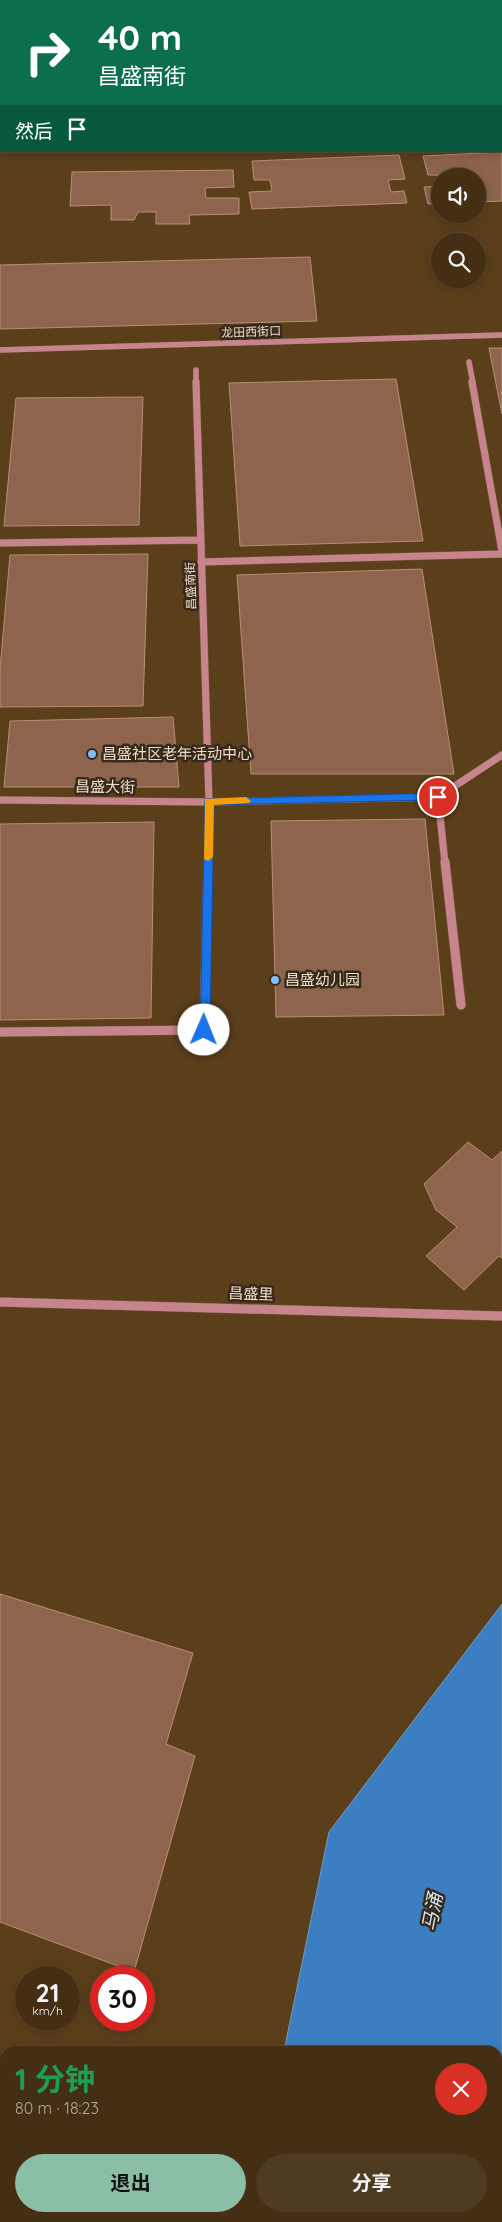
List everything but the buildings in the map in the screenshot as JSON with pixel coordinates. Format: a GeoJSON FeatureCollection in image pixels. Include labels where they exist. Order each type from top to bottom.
{"type":"FeatureCollection","features":[{"type":"Feature","properties":{"kind":"street","name":"龙田西街口"},"geometry":{"type":"LineString","coordinates":[[0,350],[502,335]]}},
{"type":"Feature","properties":{"kind":"street"},"geometry":{"type":"LineString","coordinates":[[469,362],[499,512],[502,552]]}},
{"type":"Feature","properties":{"kind":"street","name":"昌盛南街"},"geometry":{"type":"LineString","coordinates":[[0,1032],[204,1030],[209,802],[196,370]]}},
{"type":"Feature","properties":{"kind":"street"},"geometry":{"type":"LineString","coordinates":[[0,543],[200,540]]}},
{"type":"Feature","properties":{"kind":"street"},"geometry":{"type":"LineString","coordinates":[[209,802],[438,797],[502,755]]}},
{"type":"Feature","properties":{"kind":"street"},"geometry":{"type":"LineString","coordinates":[[438,797],[461,1006]]}},
{"type":"Feature","properties":{"kind":"street","name":"昌盛大街"},"geometry":{"type":"LineString","coordinates":[[0,800],[209,802]]}},
{"type":"Feature","properties":{"kind":"street","name":"昌盛里"},"geometry":{"type":"LineString","coordinates":[[0,1302],[502,1316]]}},
{"type":"Feature","properties":{"kind":"lane"},"geometry":{"type":"LineString","coordinates":[[201,562],[502,552]]}},
{"type":"Feature","properties":{"kind":"water","name":"马涌"},"geometry":{"type":"Polygon","coordinates":[[[502,1604],[502,2046],[285,2046],[329,1832],[502,1604]]]}},
{"type":"Feature","properties":{"kind":"slow traffic"},"geometry":{"type":"LineString","coordinates":[[208,857],[209,802],[246,801]]}},
{"type":"Feature","properties":{"kind":"place","name":"昌盛社区老年活动中心"},"geometry":{"type":"Point","coordinates":[92,754]}},
{"type":"Feature","properties":{"kind":"place","name":"昌盛幼儿园"},"geometry":{"type":"Point","coordinates":[275,980]}},
{"type":"Feature","properties":{"kind":"route"},"geometry":{"type":"LineString","coordinates":[[204,1030],[209,802],[438,797]]}}]}
